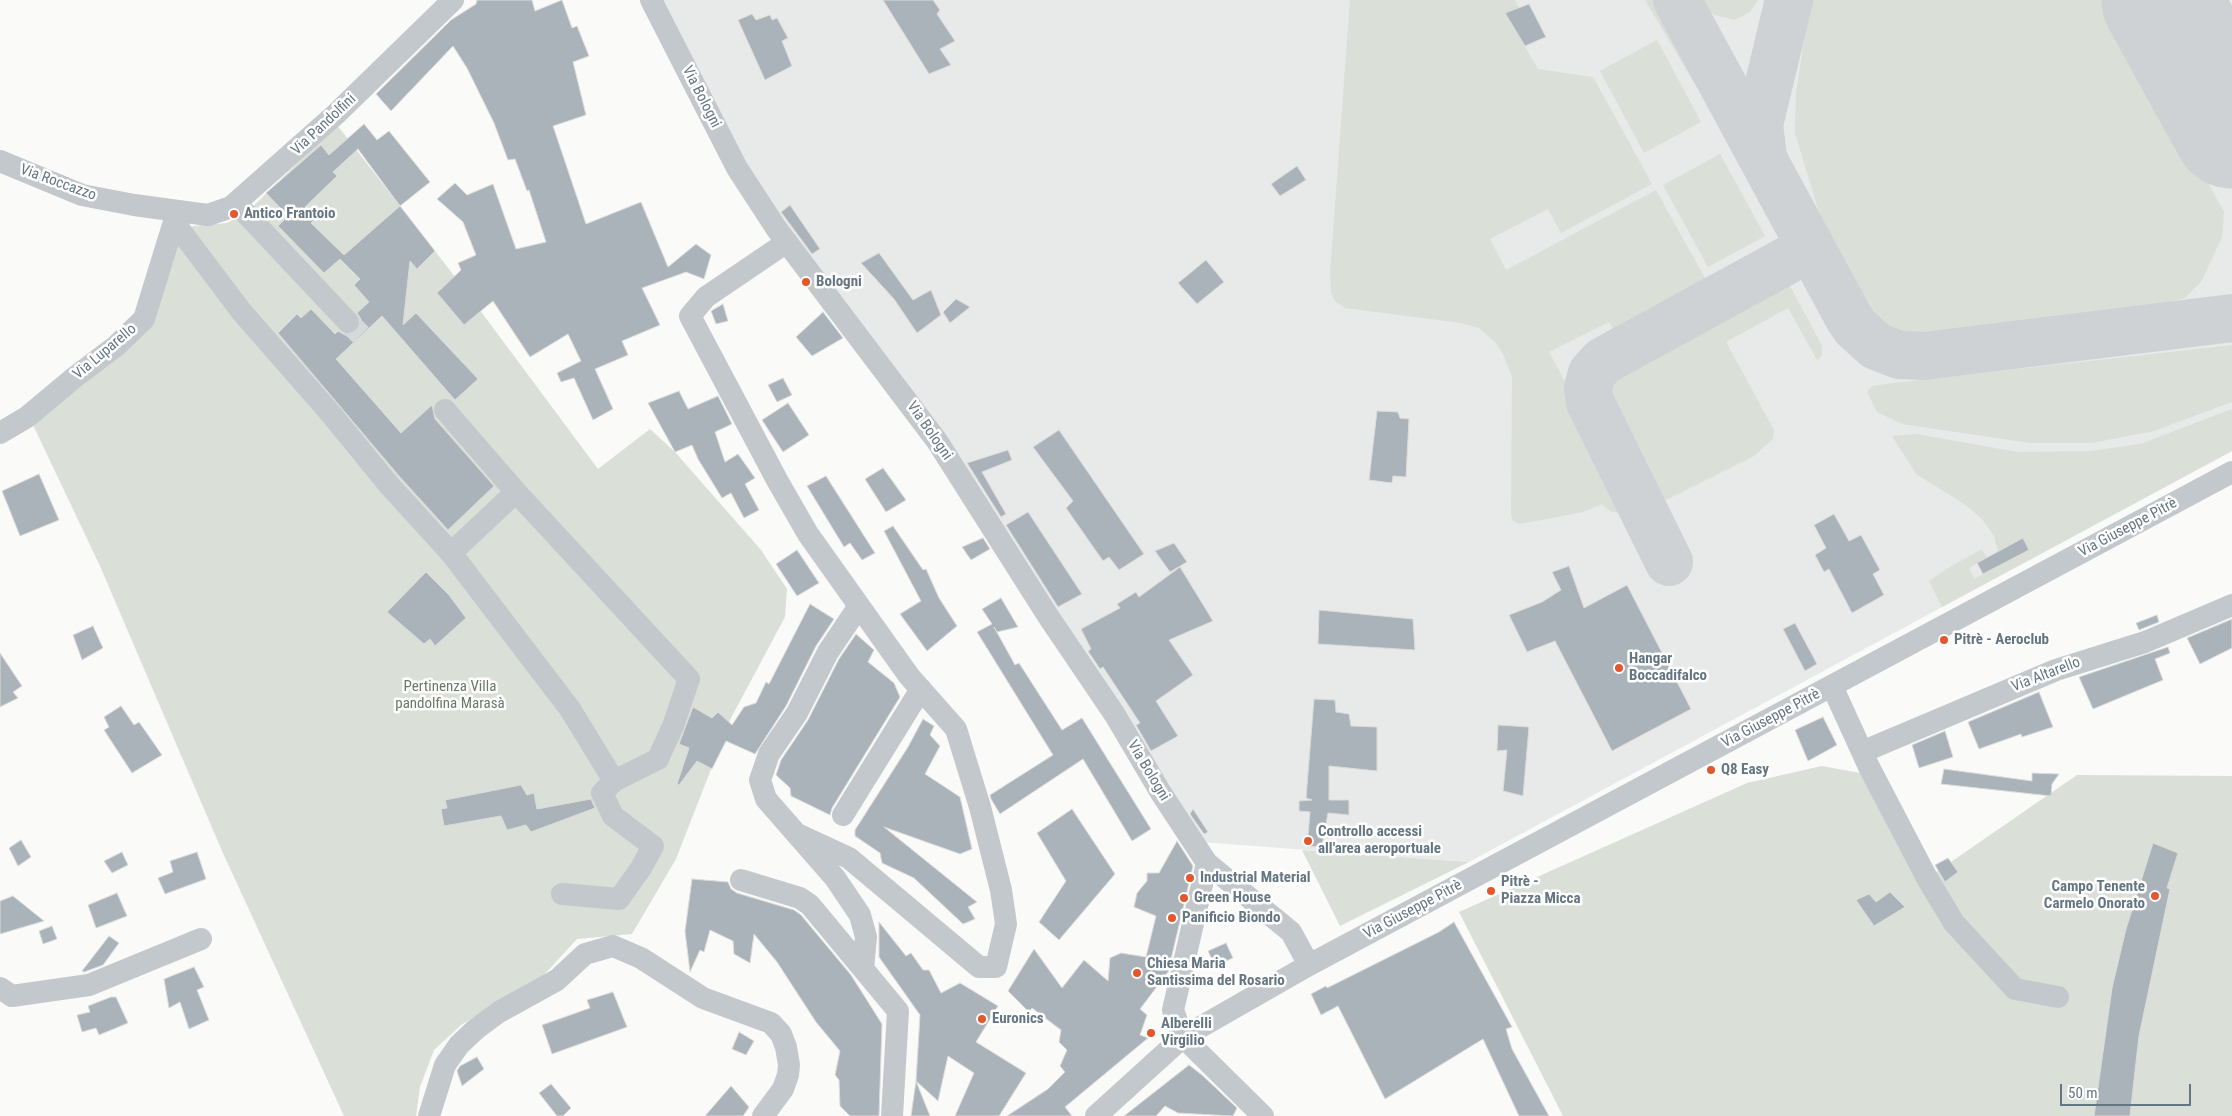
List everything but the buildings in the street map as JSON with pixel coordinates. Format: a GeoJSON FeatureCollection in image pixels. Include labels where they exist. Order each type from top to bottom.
{"type":"FeatureCollection","features":[{"type":"Feature","properties":{"kind":"street","name":"Via Pandolfini"},"geometry":{"type":"LineString","coordinates":[[175,217],[208,215],[236,203],[343,108],[453,0]]}},
{"type":"Feature","properties":{"kind":"street","name":"Via Bologni"},"geometry":{"type":"LineString","coordinates":[[651,0],[737,168],[787,242],[937,441],[1207,863],[1291,932],[1309,965]]}},
{"type":"Feature","properties":{"kind":"street","name":"Via Roccazzo"},"geometry":{"type":"LineString","coordinates":[[0,161],[82,195],[175,217]]}},
{"type":"Feature","properties":{"kind":"street"},"geometry":{"type":"LineString","coordinates":[[236,203],[348,322]]}},
{"type":"Feature","properties":{"kind":"street"},"geometry":{"type":"LineString","coordinates":[[175,217],[241,311],[331,414],[389,485],[451,553],[570,709],[614,781]]}},
{"type":"Feature","properties":{"kind":"street","name":"Via Luparello"},"geometry":{"type":"LineString","coordinates":[[0,433],[27,417],[74,377],[116,346],[144,319],[175,217]]}},
{"type":"Feature","properties":{"kind":"street"},"geometry":{"type":"LineString","coordinates":[[787,242],[706,297],[690,316],[776,480],[808,534],[909,676],[956,729],[980,807],[1001,890],[1006,924],[996,967],[979,967],[848,858],[797,834]]}},
{"type":"Feature","properties":{"kind":"street"},"geometry":{"type":"LineString","coordinates":[[444,410],[516,492],[689,679],[673,726],[658,759],[614,781],[602,793],[613,816],[653,846],[619,899],[562,894]]}},
{"type":"Feature","properties":{"kind":"street","name":"Via Giuseppe Pitrè"},"geometry":{"type":"LineString","coordinates":[[1096,1116],[1183,1037],[1309,965],[2232,472]]}},
{"type":"Feature","properties":{"kind":"street"},"geometry":{"type":"LineString","coordinates":[[451,553],[516,492]]}},
{"type":"Feature","properties":{"kind":"street","name":"Via Altarello"},"geometry":{"type":"LineString","coordinates":[[1862,752],[2056,670],[2145,642],[2232,604]]}},
{"type":"Feature","properties":{"kind":"street"},"geometry":{"type":"LineString","coordinates":[[859,606],[828,652],[797,713],[769,754],[760,780],[766,798],[835,878],[860,915],[866,936],[863,969]]}},
{"type":"Feature","properties":{"kind":"street"},"geometry":{"type":"LineString","coordinates":[[1832,686],[1862,752],[1927,878],[1954,923],[2015,989],[2058,997]]}},
{"type":"Feature","properties":{"kind":"street"},"geometry":{"type":"LineString","coordinates":[[842,816],[921,689]]}},
{"type":"Feature","properties":{"kind":"street"},"geometry":{"type":"LineString","coordinates":[[1207,863],[1173,1010],[1183,1037],[1263,1116]]}},
{"type":"Feature","properties":{"kind":"street"},"geometry":{"type":"LineString","coordinates":[[741,880],[800,898],[810,905],[898,1011],[892,1116]]}},
{"type":"Feature","properties":{"kind":"street"},"geometry":{"type":"LineString","coordinates":[[0,988],[12,996],[89,985],[202,939]]}},
{"type":"Feature","properties":{"kind":"street"},"geometry":{"type":"LineString","coordinates":[[429,1116],[445,1065],[459,1045],[476,1029],[499,1012],[557,980],[585,954],[613,946],[641,958],[703,998],[771,1023],[781,1034],[786,1047],[789,1065],[788,1075],[783,1088],[763,1116]]}},
{"type":"Feature","properties":{"kind":"shaded area"},"geometry":{"type":"Polygon","coordinates":[[[658,0],[2232,0],[2232,451],[1469,862],[1200,842],[763,193],[658,0]]]}},
{"type":"Feature","properties":{"kind":"green space"},"geometry":{"type":"Polygon","coordinates":[[[1350,0],[1515,0],[1519,8],[1506,14],[1538,69],[1593,77],[1652,184],[1561,233],[1548,209],[1490,239],[1506,270],[1656,190],[1712,291],[1620,341],[1609,322],[1549,352],[1629,501],[1630,512],[1626,515],[1610,511],[1602,504],[1583,512],[1520,524],[1513,521],[1511,515],[1512,377],[1504,356],[1496,343],[1479,328],[1461,323],[1345,308],[1335,301],[1331,293],[1330,274],[1350,0]]]}},
{"type":"Feature","properties":{"kind":"green space"},"geometry":{"type":"Polygon","coordinates":[[[1645,0],[1663,0],[1702,76],[1693,81],[1645,0]]]}},
{"type":"Feature","properties":{"kind":"green space"},"geometry":{"type":"Polygon","coordinates":[[[1698,0],[1758,0],[1750,12],[1734,20],[1715,15],[1705,9],[1698,0]]]}},
{"type":"Feature","properties":{"kind":"green space"},"geometry":{"type":"Polygon","coordinates":[[[1810,0],[2107,0],[2224,212],[2222,237],[2201,282],[2185,298],[2170,302],[1905,336],[1886,328],[1864,308],[1831,252],[1795,133],[1796,94],[1810,0]]]}},
{"type":"Feature","properties":{"kind":"green space"},"geometry":{"type":"Polygon","coordinates":[[[1657,40],[1701,122],[1644,153],[1600,71],[1657,40]]]}},
{"type":"Feature","properties":{"kind":"green space","name":"Pertinenza Villa pandolfina Marasà"},"geometry":{"type":"Polygon","coordinates":[[[337,125],[459,282],[598,469],[650,429],[675,452],[761,550],[787,589],[785,617],[731,718],[676,859],[632,934],[577,939],[543,976],[461,1025],[434,1050],[420,1087],[416,1116],[344,1116],[222,851],[100,566],[33,425],[119,355],[177,238],[193,226],[227,223],[246,213],[337,125]]]}},
{"type":"Feature","properties":{"kind":"green space"},"geometry":{"type":"Polygon","coordinates":[[[1720,154],[1765,236],[1708,267],[1663,185],[1720,154]]]}},
{"type":"Feature","properties":{"kind":"green space"},"geometry":{"type":"Polygon","coordinates":[[[1782,271],[1822,346],[1822,355],[1817,360],[1788,308],[1726,342],[1774,430],[1773,439],[1754,456],[1656,505],[1644,503],[1596,408],[1595,383],[1603,372],[1625,356],[1782,271]]]}},
{"type":"Feature","properties":{"kind":"green space"},"geometry":{"type":"Polygon","coordinates":[[[2232,345],[2232,402],[2154,431],[2092,443],[2030,443],[1902,424],[1877,412],[1867,392],[1872,386],[1885,384],[2232,345]]]}},
{"type":"Feature","properties":{"kind":"green space"},"geometry":{"type":"Polygon","coordinates":[[[2232,409],[2232,451],[1942,607],[1929,581],[1950,567],[1982,549],[1987,558],[1969,568],[1974,579],[2029,550],[2023,538],[1998,552],[1994,536],[1982,519],[1966,505],[1916,474],[1892,436],[1917,434],[2018,452],[2091,451],[2140,444],[2232,409]]]}},
{"type":"Feature","properties":{"kind":"green space"},"geometry":{"type":"Polygon","coordinates":[[[1822,766],[1866,774],[1919,884],[2077,775],[2232,776],[2232,1116],[1563,1116],[1459,912],[1747,783],[1822,766]]]}},
{"type":"Feature","properties":{"kind":"green space"},"geometry":{"type":"Polygon","coordinates":[[[1302,850],[1469,862],[1340,926],[1302,850]]]}},
{"type":"Feature","properties":{"kind":"taxiway"},"geometry":{"type":"LineString","coordinates":[[1677,0],[1849,318],[1856,328],[1876,346],[1899,355],[1924,356],[2232,318]]}},
{"type":"Feature","properties":{"kind":"taxiway"},"geometry":{"type":"LineString","coordinates":[[1763,157],[1759,125],[1789,0]]}},
{"type":"Feature","properties":{"kind":"taxiway"},"geometry":{"type":"LineString","coordinates":[[1669,562],[1590,402],[1588,388],[1592,373],[1603,361],[1788,260]]}},
{"type":"Feature","properties":{"kind":"runway"},"geometry":{"type":"LineString","coordinates":[[2161,0],[2232,129]]}},
{"type":"Feature","properties":{"kind":"tunnel"},"geometry":{"type":"LineString","coordinates":[[348,322],[361,335]]}},
{"type":"Feature","properties":{"kind":"place","name":"Antico Frantoio"},"geometry":{"type":"Point","coordinates":[234,214]}},
{"type":"Feature","properties":{"kind":"place","name":"Bologni"},"geometry":{"type":"Point","coordinates":[806,282]}},
{"type":"Feature","properties":{"kind":"place","name":"Pitrè - Aeroclub"},"geometry":{"type":"Point","coordinates":[1944,640]}},
{"type":"Feature","properties":{"kind":"place","name":"Hangar Boccadifalco"},"geometry":{"type":"Point","coordinates":[1619,668]}},
{"type":"Feature","properties":{"kind":"place","name":"Q8 Easy"},"geometry":{"type":"Point","coordinates":[1711,770]}},
{"type":"Feature","properties":{"kind":"place","name":"Controllo accessi all'area aeroportuale"},"geometry":{"type":"Point","coordinates":[1308,841]}},
{"type":"Feature","properties":{"kind":"place","name":"Industrial Material"},"geometry":{"type":"Point","coordinates":[1190,878]}},
{"type":"Feature","properties":{"kind":"place","name":"Pitrè - Piazza Micca"},"geometry":{"type":"Point","coordinates":[1491,891]}},
{"type":"Feature","properties":{"kind":"place","name":"Campo Tenente Carmelo Onorato"},"geometry":{"type":"Point","coordinates":[2155,896]}},
{"type":"Feature","properties":{"kind":"place","name":"Green House"},"geometry":{"type":"Point","coordinates":[1184,898]}},
{"type":"Feature","properties":{"kind":"place","name":"Panificio Biondo"},"geometry":{"type":"Point","coordinates":[1172,918]}},
{"type":"Feature","properties":{"kind":"place","name":"Chiesa Maria Santissima del Rosario"},"geometry":{"type":"Point","coordinates":[1137,973]}},
{"type":"Feature","properties":{"kind":"place","name":"Euronics"},"geometry":{"type":"Point","coordinates":[982,1019]}},
{"type":"Feature","properties":{"kind":"place","name":"Alberelli Virgilio"},"geometry":{"type":"Point","coordinates":[1151,1033]}}]}
